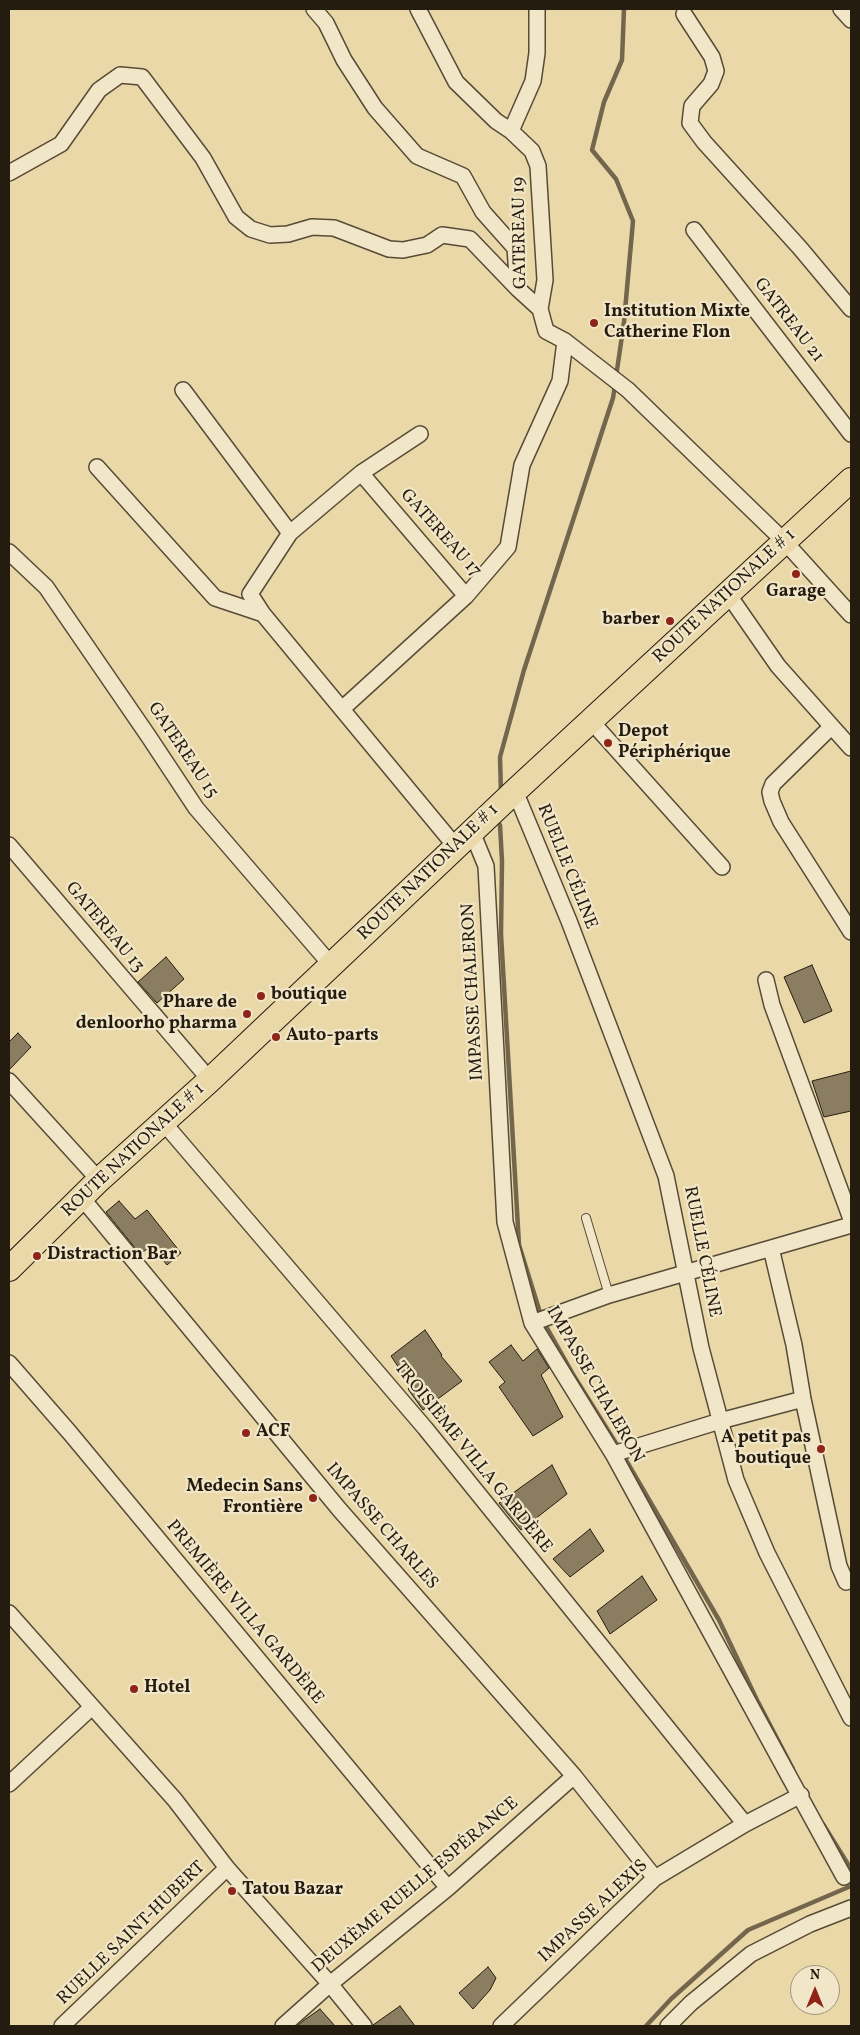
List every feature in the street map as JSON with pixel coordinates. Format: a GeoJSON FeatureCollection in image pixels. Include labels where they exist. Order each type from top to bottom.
{"type":"FeatureCollection","features":[{"type":"Feature","properties":{"kind":"main road","name":"ROUTE NATIONALE # 1"},"geometry":{"type":"LineString","coordinates":[[9,1269],[99,1180],[210,1080],[515,791],[851,480]]}},
{"type":"Feature","properties":{"kind":"street"},"geometry":{"type":"LineString","coordinates":[[314,9],[326,23],[344,60],[375,108],[417,156],[462,176],[483,212],[515,248],[518,289]]}},
{"type":"Feature","properties":{"kind":"street","name":"GATEREAU 19"},"geometry":{"type":"LineString","coordinates":[[418,9],[456,82],[496,121],[511,131],[532,151],[538,166],[545,280],[540,309],[546,331],[565,341],[628,390],[785,542],[851,615]]}},
{"type":"Feature","properties":{"kind":"street"},"geometry":{"type":"LineString","coordinates":[[511,131],[533,81],[537,53],[537,9]]}},
{"type":"Feature","properties":{"kind":"street"},"geometry":{"type":"LineString","coordinates":[[841,9],[851,20]]}},
{"type":"Feature","properties":{"kind":"street"},"geometry":{"type":"LineString","coordinates":[[684,14],[712,56],[716,71],[712,84],[692,106],[690,123],[704,142],[800,248],[851,310]]}},
{"type":"Feature","properties":{"kind":"street"},"geometry":{"type":"LineString","coordinates":[[9,173],[61,144],[99,90],[120,75],[142,77],[202,158],[236,217],[251,229],[270,235],[288,234],[312,227],[334,228],[389,249],[403,250],[427,245],[442,235],[470,238],[518,289],[540,309]]}},
{"type":"Feature","properties":{"kind":"street","name":"GATREAU 21"},"geometry":{"type":"LineString","coordinates":[[694,230],[851,434]]}},
{"type":"Feature","properties":{"kind":"street","name":"GATEREAU 17"},"geometry":{"type":"LineString","coordinates":[[361,473],[466,596],[508,547],[522,465],[560,381],[565,341]]}},
{"type":"Feature","properties":{"kind":"street"},"geometry":{"type":"LineString","coordinates":[[183,390],[290,533]]}},
{"type":"Feature","properties":{"kind":"street"},"geometry":{"type":"LineString","coordinates":[[420,434],[361,473],[290,533],[250,594],[263,614],[342,709],[464,839]]}},
{"type":"Feature","properties":{"kind":"street"},"geometry":{"type":"LineString","coordinates":[[97,467],[216,598],[263,614]]}},
{"type":"Feature","properties":{"kind":"street","name":"GATEREAU 15"},"geometry":{"type":"LineString","coordinates":[[9,552],[46,587],[196,808],[332,966]]}},
{"type":"Feature","properties":{"kind":"street"},"geometry":{"type":"LineString","coordinates":[[728,594],[778,666],[851,748]]}},
{"type":"Feature","properties":{"kind":"street"},"geometry":{"type":"LineString","coordinates":[[342,709],[466,596]]}},
{"type":"Feature","properties":{"kind":"street"},"geometry":{"type":"LineString","coordinates":[[591,721],[722,867]]}},
{"type":"Feature","properties":{"kind":"street"},"geometry":{"type":"LineString","coordinates":[[831,727],[773,784],[770,792],[781,822],[851,932]]}},
{"type":"Feature","properties":{"kind":"street","name":"RUELLE CÉLINE"},"geometry":{"type":"LineString","coordinates":[[515,791],[569,921],[666,1176],[701,1348],[736,1480],[767,1553],[851,1718]]}},
{"type":"Feature","properties":{"kind":"street","name":"IMPASSE CHALERON"},"geometry":{"type":"LineString","coordinates":[[464,839],[486,866],[505,1222],[532,1324],[613,1454],[801,1795],[844,1877]]}},
{"type":"Feature","properties":{"kind":"street","name":"GATEREAU 13"},"geometry":{"type":"LineString","coordinates":[[9,845],[210,1080]]}},
{"type":"Feature","properties":{"kind":"street"},"geometry":{"type":"LineString","coordinates":[[766,980],[772,1005],[851,1219]]}},
{"type":"Feature","properties":{"kind":"street"},"geometry":{"type":"LineString","coordinates":[[9,1081],[99,1180]]}},
{"type":"Feature","properties":{"kind":"street","name":"TROISIÈME VILLA GARDÈRE"},"geometry":{"type":"LineString","coordinates":[[164,1122],[425,1428],[745,1824]]}},
{"type":"Feature","properties":{"kind":"street","name":"IMPASSE CHARLES"},"geometry":{"type":"LineString","coordinates":[[82,1198],[339,1509],[574,1776],[655,1878]]}},
{"type":"Feature","properties":{"kind":"street"},"geometry":{"type":"LineString","coordinates":[[532,1324],[608,1295],[851,1224]]}},
{"type":"Feature","properties":{"kind":"street"},"geometry":{"type":"LineString","coordinates":[[771,1248],[794,1345],[803,1399],[839,1566],[846,1582],[851,1580]]}},
{"type":"Feature","properties":{"kind":"street","name":"PREMIÈRE VILLA GARDÈRE"},"geometry":{"type":"LineString","coordinates":[[9,1363],[448,1888]]}},
{"type":"Feature","properties":{"kind":"street"},"geometry":{"type":"LineString","coordinates":[[613,1454],[720,1421],[803,1399]]}},
{"type":"Feature","properties":{"kind":"street"},"geometry":{"type":"LineString","coordinates":[[9,1613],[176,1800],[227,1868],[330,1984],[364,2026]]}},
{"type":"Feature","properties":{"kind":"street"},"geometry":{"type":"LineString","coordinates":[[9,1784],[92,1707]]}},
{"type":"Feature","properties":{"kind":"street","name":"DEUXÈME RUELLE ESPÉRANCE"},"geometry":{"type":"LineString","coordinates":[[283,2026],[330,1984],[448,1888],[574,1776]]}},
{"type":"Feature","properties":{"kind":"street","name":"IMPASSE ALEXIS"},"geometry":{"type":"LineString","coordinates":[[501,2026],[655,1878],[745,1824],[801,1795]]}},
{"type":"Feature","properties":{"kind":"street","name":"RUELLE SAINT-HUBERT"},"geometry":{"type":"LineString","coordinates":[[62,2026],[227,1868]]}},
{"type":"Feature","properties":{"kind":"street"},"geometry":{"type":"LineString","coordinates":[[668,2026],[691,2003],[750,1954],[810,1924],[851,1908]]}},
{"type":"Feature","properties":{"kind":"lane"},"geometry":{"type":"LineString","coordinates":[[586,1218],[608,1295]]}},
{"type":"Feature","properties":{"kind":"building"},"geometry":{"type":"Polygon","coordinates":[[[166,957],[184,979],[157,1003],[138,982],[166,957]]]}},
{"type":"Feature","properties":{"kind":"building"},"geometry":{"type":"Polygon","coordinates":[[[812,965],[832,1011],[804,1023],[784,977],[812,965]]]}},
{"type":"Feature","properties":{"kind":"building"},"geometry":{"type":"Polygon","coordinates":[[[18,1033],[31,1047],[9,1070],[9,1042],[18,1033]]]}},
{"type":"Feature","properties":{"kind":"building"},"geometry":{"type":"Polygon","coordinates":[[[851,1071],[851,1111],[824,1117],[812,1081],[851,1071]]]}},
{"type":"Feature","properties":{"kind":"building"},"geometry":{"type":"Polygon","coordinates":[[[119,1201],[135,1219],[147,1210],[181,1253],[167,1265],[155,1250],[151,1254],[147,1249],[140,1254],[106,1212],[119,1201]]]}},
{"type":"Feature","properties":{"kind":"building"},"geometry":{"type":"Polygon","coordinates":[[[425,1330],[441,1356],[462,1381],[423,1410],[408,1389],[411,1386],[391,1356],[425,1330]]]}},
{"type":"Feature","properties":{"kind":"building"},"geometry":{"type":"Polygon","coordinates":[[[511,1345],[523,1361],[537,1349],[549,1368],[541,1375],[563,1417],[533,1436],[499,1387],[505,1382],[489,1362],[511,1345]]]}},
{"type":"Feature","properties":{"kind":"building"},"geometry":{"type":"Polygon","coordinates":[[[552,1465],[567,1494],[521,1530],[499,1503],[552,1465]]]}},
{"type":"Feature","properties":{"kind":"building"},"geometry":{"type":"Polygon","coordinates":[[[590,1529],[604,1551],[570,1577],[553,1559],[590,1529]]]}},
{"type":"Feature","properties":{"kind":"building"},"geometry":{"type":"Polygon","coordinates":[[[642,1576],[657,1600],[610,1634],[597,1611],[642,1576]]]}},
{"type":"Feature","properties":{"kind":"building"},"geometry":{"type":"Polygon","coordinates":[[[488,1967],[496,1978],[490,1990],[473,2009],[459,1993],[488,1967]]]}},
{"type":"Feature","properties":{"kind":"building"},"geometry":{"type":"Polygon","coordinates":[[[400,2006],[415,2026],[373,2026],[373,2025],[400,2006]]]}},
{"type":"Feature","properties":{"kind":"building"},"geometry":{"type":"Polygon","coordinates":[[[320,2009],[335,2026],[297,2026],[303,2021],[320,2009]]]}},
{"type":"Feature","properties":{"kind":"waterway"},"geometry":{"type":"LineString","coordinates":[[616,377],[624,322],[633,221],[616,179],[592,150],[604,102],[622,60],[624,9]]}},
{"type":"Feature","properties":{"kind":"waterway"},"geometry":{"type":"LineString","coordinates":[[501,794],[500,757],[524,670],[613,398],[615,385]]}},
{"type":"Feature","properties":{"kind":"waterway"},"geometry":{"type":"LineString","coordinates":[[500,825],[502,861],[501,934],[519,1245],[542,1319],[574,1376],[619,1448]]}},
{"type":"Feature","properties":{"kind":"waterway"},"geometry":{"type":"LineString","coordinates":[[623,1455],[719,1620],[757,1700],[793,1769]]}},
{"type":"Feature","properties":{"kind":"waterway"},"geometry":{"type":"LineString","coordinates":[[823,1824],[851,1869]]}},
{"type":"Feature","properties":{"kind":"waterway"},"geometry":{"type":"LineString","coordinates":[[646,2026],[671,1999],[748,1930],[851,1886]]}},
{"type":"Feature","properties":{"kind":"place","name":"Institution Mixte Catherine Flon"},"geometry":{"type":"Point","coordinates":[594,323]}},
{"type":"Feature","properties":{"kind":"place","name":"Garage"},"geometry":{"type":"Point","coordinates":[796,574]}},
{"type":"Feature","properties":{"kind":"place","name":"barber"},"geometry":{"type":"Point","coordinates":[670,621]}},
{"type":"Feature","properties":{"kind":"place","name":"Depot Périphérique"},"geometry":{"type":"Point","coordinates":[608,743]}},
{"type":"Feature","properties":{"kind":"place","name":"boutique"},"geometry":{"type":"Point","coordinates":[261,996]}},
{"type":"Feature","properties":{"kind":"place","name":"Phare de denloorho pharma"},"geometry":{"type":"Point","coordinates":[247,1014]}},
{"type":"Feature","properties":{"kind":"place","name":"Auto-parts"},"geometry":{"type":"Point","coordinates":[276,1037]}},
{"type":"Feature","properties":{"kind":"place","name":"Distraction Bar"},"geometry":{"type":"Point","coordinates":[37,1256]}},
{"type":"Feature","properties":{"kind":"place","name":"ACF"},"geometry":{"type":"Point","coordinates":[246,1433]}},
{"type":"Feature","properties":{"kind":"place","name":"A petit pas boutique"},"geometry":{"type":"Point","coordinates":[821,1449]}},
{"type":"Feature","properties":{"kind":"place","name":"Medecin Sans Frontière"},"geometry":{"type":"Point","coordinates":[313,1498]}},
{"type":"Feature","properties":{"kind":"place","name":"Hotel"},"geometry":{"type":"Point","coordinates":[134,1689]}},
{"type":"Feature","properties":{"kind":"place","name":"Tatou Bazar"},"geometry":{"type":"Point","coordinates":[232,1891]}}]}
